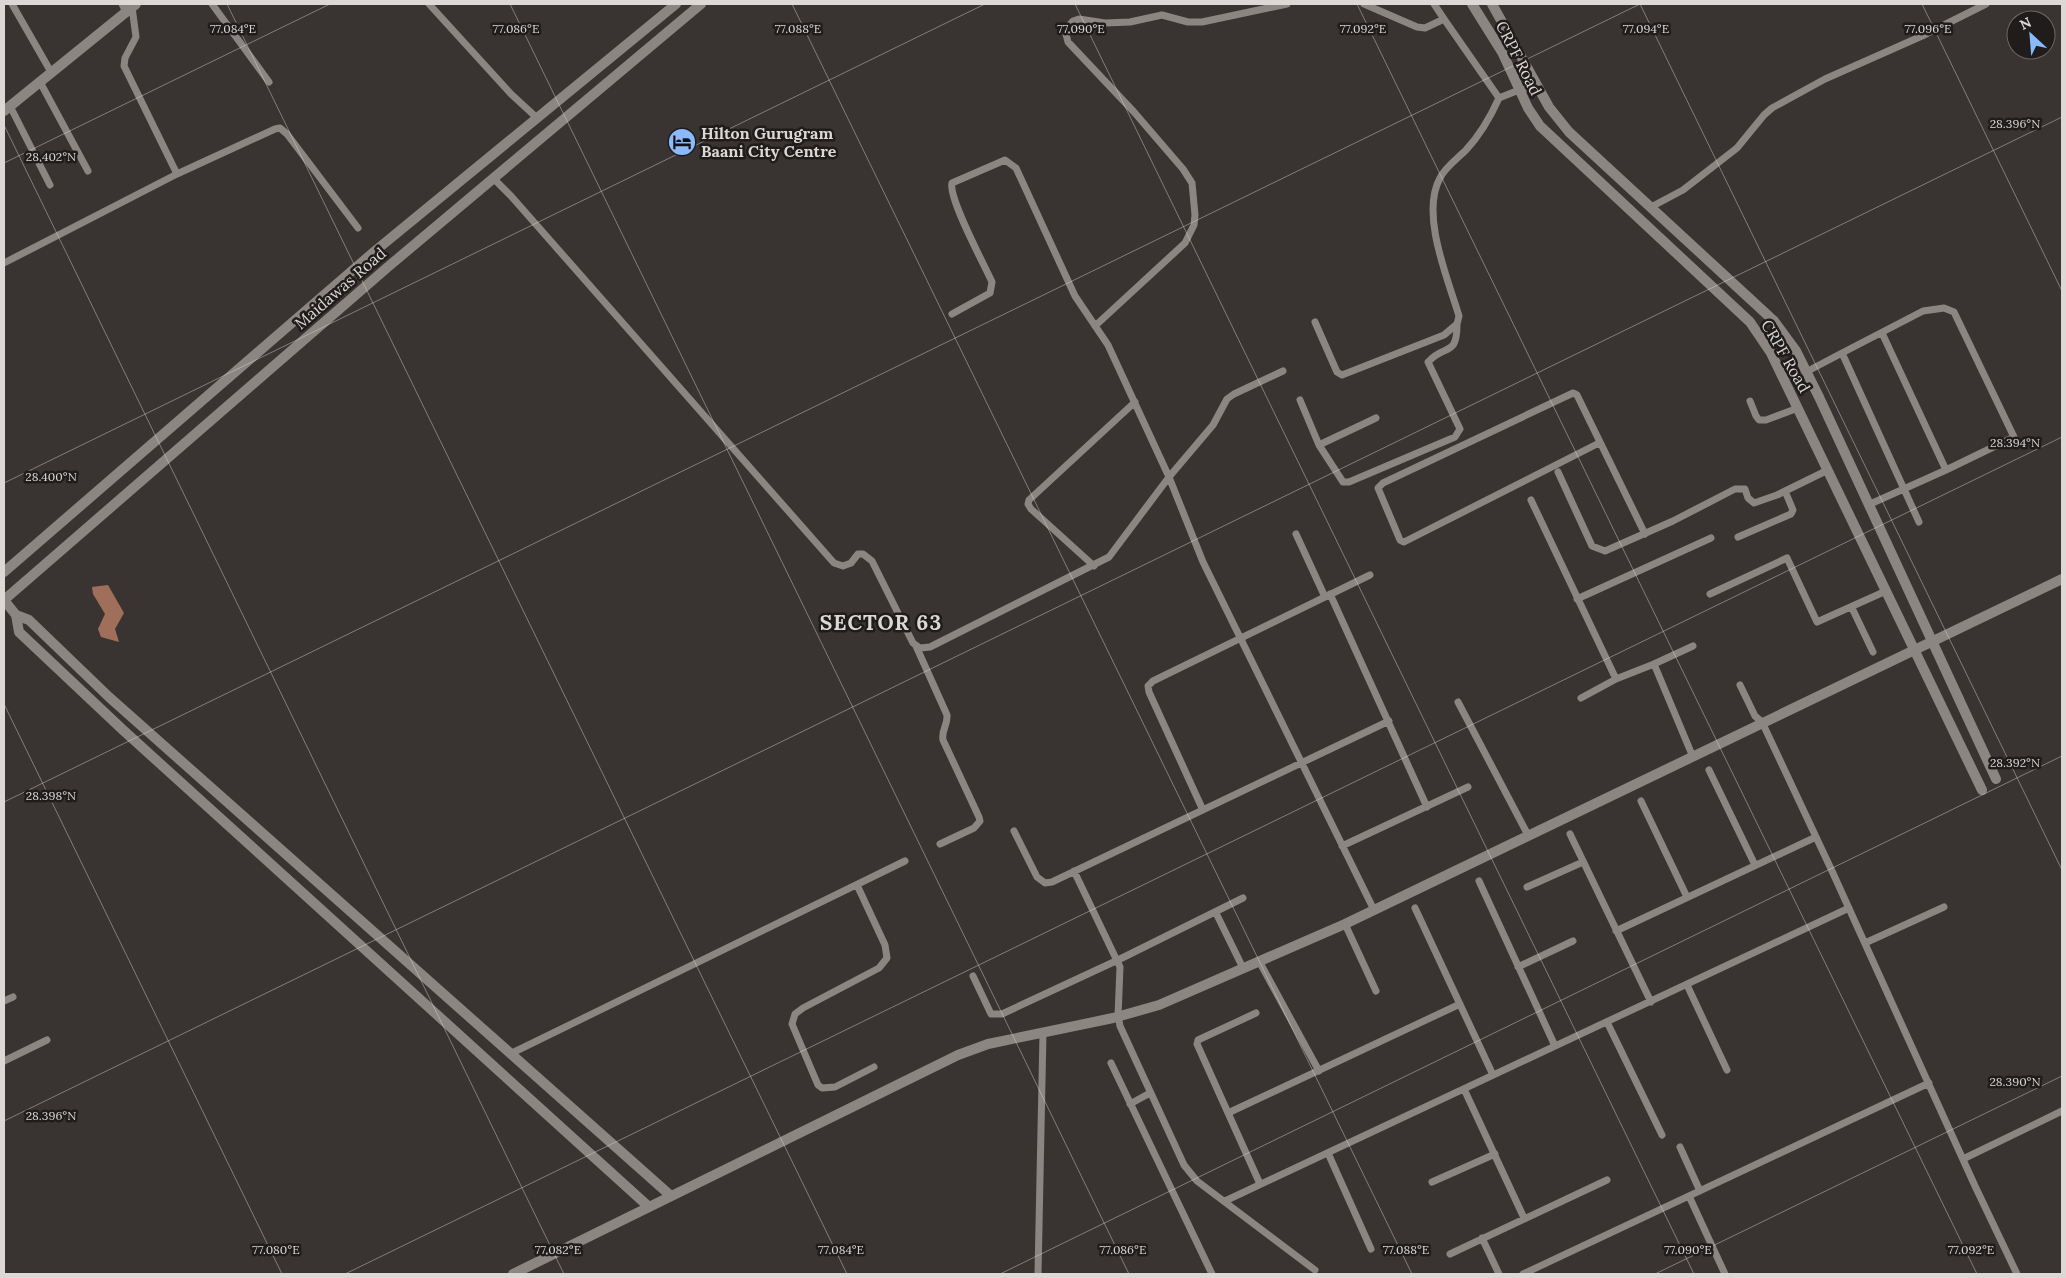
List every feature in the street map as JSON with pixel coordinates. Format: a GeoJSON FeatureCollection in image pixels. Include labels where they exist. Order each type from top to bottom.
{"type":"FeatureCollection","features":[{"type":"Feature","properties":{"kind":"street"},"geometry":{"type":"LineString","coordinates":[[12,4],[51,72]]}},
{"type":"Feature","properties":{"kind":"street"},"geometry":{"type":"LineString","coordinates":[[212,4],[269,82]]}},
{"type":"Feature","properties":{"kind":"street"},"geometry":{"type":"LineString","coordinates":[[429,4],[511,94],[536,117]]}},
{"type":"Feature","properties":{"kind":"street","name":"Maidawas Road"},"geometry":{"type":"LineString","coordinates":[[4,572],[375,251],[676,4]]}},
{"type":"Feature","properties":{"kind":"street","name":"Maidawas Road"},"geometry":{"type":"LineString","coordinates":[[4,600],[493,178],[646,52],[701,4]]}},
{"type":"Feature","properties":{"kind":"street"},"geometry":{"type":"LineString","coordinates":[[1095,326],[1185,243],[1194,226],[1194,190],[1183,169],[1134,112],[1068,42],[1065,30],[1073,21],[1079,19],[1105,23],[1130,22],[1162,15],[1194,22],[1287,4]]}},
{"type":"Feature","properties":{"kind":"street"},"geometry":{"type":"LineString","coordinates":[[1364,4],[1421,28],[1429,27],[1444,19]]}},
{"type":"Feature","properties":{"kind":"street"},"geometry":{"type":"LineString","coordinates":[[1434,4],[1499,98]]}},
{"type":"Feature","properties":{"kind":"street","name":"CRPF Road"},"geometry":{"type":"LineString","coordinates":[[1472,4],[1502,52],[1519,90],[1540,126],[1750,322],[1771,353],[1982,790]]}},
{"type":"Feature","properties":{"kind":"street"},"geometry":{"type":"LineString","coordinates":[[1492,4],[1549,107],[1569,132],[1774,321],[1788,337],[1996,779]]}},
{"type":"Feature","properties":{"kind":"street"},"geometry":{"type":"LineString","coordinates":[[1651,207],[1683,190],[1736,148],[1772,108],[1825,79],[1922,36],[1986,4]]}},
{"type":"Feature","properties":{"kind":"street"},"geometry":{"type":"LineString","coordinates":[[50,185],[7,108],[129,7],[136,37],[125,58],[124,66],[177,174]]}},
{"type":"Feature","properties":{"kind":"street"},"geometry":{"type":"LineString","coordinates":[[634,40],[646,52]]}},
{"type":"Feature","properties":{"kind":"street"},"geometry":{"type":"LineString","coordinates":[[40,82],[88,171]]}},
{"type":"Feature","properties":{"kind":"street"},"geometry":{"type":"LineString","coordinates":[[1300,400],[1319,445],[1343,482],[1349,482],[1455,437],[1460,429],[1428,362],[1455,345],[1459,316],[1435,236],[1433,213],[1435,188],[1440,177],[1485,128],[1499,98],[1519,90],[1538,88]]}},
{"type":"Feature","properties":{"kind":"street"},"geometry":{"type":"LineString","coordinates":[[4,263],[177,174],[275,128],[280,128],[287,134],[358,228]]}},
{"type":"Feature","properties":{"kind":"street"},"geometry":{"type":"LineString","coordinates":[[952,314],[990,292],[992,282],[957,208],[951,188],[952,183],[1005,160],[1016,168],[1075,296],[1108,345],[1169,477],[1203,562],[1238,637],[1374,910]]}},
{"type":"Feature","properties":{"kind":"street"},"geometry":{"type":"LineString","coordinates":[[493,178],[511,196],[834,563],[844,566],[850,563],[858,554],[863,554],[872,561],[916,645],[947,715],[948,721],[942,735],[943,740],[980,821],[974,828],[940,844]]}},
{"type":"Feature","properties":{"kind":"street"},"geometry":{"type":"LineString","coordinates":[[1806,372],[1923,311],[1944,308],[1954,312],[1959,319],[2014,437],[1868,505]]}},
{"type":"Feature","properties":{"kind":"street"},"geometry":{"type":"LineString","coordinates":[[1315,322],[1337,372],[1342,375],[1444,335],[1458,324]]}},
{"type":"Feature","properties":{"kind":"street"},"geometry":{"type":"LineString","coordinates":[[1882,333],[1946,470]]}},
{"type":"Feature","properties":{"kind":"street"},"geometry":{"type":"LineString","coordinates":[[1842,354],[1919,522]]}},
{"type":"Feature","properties":{"kind":"street"},"geometry":{"type":"LineString","coordinates":[[916,645],[924,648],[930,647],[1094,566],[1116,550],[1169,477],[1213,425],[1228,399],[1234,394],[1283,371]]}},
{"type":"Feature","properties":{"kind":"street"},"geometry":{"type":"LineString","coordinates":[[1599,443],[1404,542],[1400,540],[1378,488],[1383,483],[1568,394],[1577,395],[1645,534]]}},
{"type":"Feature","properties":{"kind":"street"},"geometry":{"type":"LineString","coordinates":[[1750,401],[1756,416],[1760,420],[1798,408]]}},
{"type":"Feature","properties":{"kind":"street"},"geometry":{"type":"LineString","coordinates":[[1094,566],[1031,509],[1028,504],[1029,500],[1135,402]]}},
{"type":"Feature","properties":{"kind":"street"},"geometry":{"type":"LineString","coordinates":[[1319,445],[1376,418]]}},
{"type":"Feature","properties":{"kind":"street"},"geometry":{"type":"LineString","coordinates":[[1558,472],[1592,546],[1599,550],[1611,550],[1736,489],[1745,489],[1748,498],[1754,503],[1785,491],[1828,470]]}},
{"type":"Feature","properties":{"kind":"street"},"geometry":{"type":"LineString","coordinates":[[1738,537],[1791,514],[1794,510],[1785,491]]}},
{"type":"Feature","properties":{"kind":"street"},"geometry":{"type":"LineString","coordinates":[[1530,500],[1616,679]]}},
{"type":"Feature","properties":{"kind":"street"},"geometry":{"type":"LineString","coordinates":[[1296,534],[1389,721],[1427,807]]}},
{"type":"Feature","properties":{"kind":"street"},"geometry":{"type":"LineString","coordinates":[[1578,599],[1711,538]]}},
{"type":"Feature","properties":{"kind":"street"},"geometry":{"type":"LineString","coordinates":[[1710,594],[1788,558],[1817,622],[1852,608],[1886,591]]}},
{"type":"Feature","properties":{"kind":"street"},"geometry":{"type":"LineString","coordinates":[[1202,808],[1149,692],[1148,686],[1153,681],[1238,637],[1370,576]]}},
{"type":"Feature","properties":{"kind":"street"},"geometry":{"type":"LineString","coordinates":[[513,1274],[958,1055],[988,1044],[1043,1034],[1159,1005],[1345,924],[2062,579]]}},
{"type":"Feature","properties":{"kind":"street"},"geometry":{"type":"LineString","coordinates":[[4,600],[16,614],[29,620],[109,697],[671,1196]]}},
{"type":"Feature","properties":{"kind":"street"},"geometry":{"type":"LineString","coordinates":[[1852,608],[1873,652]]}},
{"type":"Feature","properties":{"kind":"street"},"geometry":{"type":"LineString","coordinates":[[16,614],[19,632],[116,723],[649,1207]]}},
{"type":"Feature","properties":{"kind":"street"},"geometry":{"type":"LineString","coordinates":[[1581,698],[1616,679],[1693,646]]}},
{"type":"Feature","properties":{"kind":"street"},"geometry":{"type":"LineString","coordinates":[[1654,664],[1693,757]]}},
{"type":"Feature","properties":{"kind":"street"},"geometry":{"type":"LineString","coordinates":[[1740,684],[1755,716],[1762,722],[1816,837],[2017,1274]]}},
{"type":"Feature","properties":{"kind":"street"},"geometry":{"type":"LineString","coordinates":[[1458,702],[1528,835]]}},
{"type":"Feature","properties":{"kind":"street"},"geometry":{"type":"LineString","coordinates":[[1014,831],[1041,881],[1045,883],[1052,882],[1202,808],[1302,764],[1389,721]]}},
{"type":"Feature","properties":{"kind":"street"},"geometry":{"type":"LineString","coordinates":[[1709,770],[1755,865]]}},
{"type":"Feature","properties":{"kind":"street"},"geometry":{"type":"LineString","coordinates":[[1342,846],[1468,787]]}},
{"type":"Feature","properties":{"kind":"street"},"geometry":{"type":"LineString","coordinates":[[1641,801],[1687,897]]}},
{"type":"Feature","properties":{"kind":"street"},"geometry":{"type":"LineString","coordinates":[[1570,834],[1651,1002]]}},
{"type":"Feature","properties":{"kind":"street"},"geometry":{"type":"LineString","coordinates":[[1616,930],[1816,837]]}},
{"type":"Feature","properties":{"kind":"street"},"geometry":{"type":"LineString","coordinates":[[510,1054],[905,861]]}},
{"type":"Feature","properties":{"kind":"street"},"geometry":{"type":"LineString","coordinates":[[1527,887],[1583,862]]}},
{"type":"Feature","properties":{"kind":"street"},"geometry":{"type":"LineString","coordinates":[[1074,871],[1118,960],[1122,973],[1118,1016],[1150,1093],[1187,1170],[1197,1181],[1315,1270]]}},
{"type":"Feature","properties":{"kind":"street"},"geometry":{"type":"LineString","coordinates":[[1479,882],[1554,1046]]}},
{"type":"Feature","properties":{"kind":"street"},"geometry":{"type":"LineString","coordinates":[[857,885],[886,945],[887,958],[879,968],[803,1008],[795,1014],[792,1024],[818,1084],[822,1088],[836,1087],[874,1067]]}},
{"type":"Feature","properties":{"kind":"street"},"geometry":{"type":"LineString","coordinates":[[972,976],[988,1009],[996,1016],[1118,960],[1243,898]]}},
{"type":"Feature","properties":{"kind":"street"},"geometry":{"type":"LineString","coordinates":[[1865,943],[1944,907]]}},
{"type":"Feature","properties":{"kind":"street"},"geometry":{"type":"LineString","coordinates":[[1415,908],[1493,1075]]}},
{"type":"Feature","properties":{"kind":"street"},"geometry":{"type":"LineString","coordinates":[[1225,1201],[1849,908]]}},
{"type":"Feature","properties":{"kind":"street"},"geometry":{"type":"LineString","coordinates":[[1216,913],[1243,968]]}},
{"type":"Feature","properties":{"kind":"street"},"geometry":{"type":"LineString","coordinates":[[1345,924],[1376,991]]}},
{"type":"Feature","properties":{"kind":"street"},"geometry":{"type":"LineString","coordinates":[[1518,967],[1573,941]]}},
{"type":"Feature","properties":{"kind":"street"},"geometry":{"type":"LineString","coordinates":[[1259,960],[1319,1071]]}},
{"type":"Feature","properties":{"kind":"street"},"geometry":{"type":"LineString","coordinates":[[1687,985],[1727,1070]]}},
{"type":"Feature","properties":{"kind":"street"},"geometry":{"type":"LineString","coordinates":[[4,1001],[12,997]]}},
{"type":"Feature","properties":{"kind":"street"},"geometry":{"type":"LineString","coordinates":[[1228,1113],[1460,1004]]}},
{"type":"Feature","properties":{"kind":"street"},"geometry":{"type":"LineString","coordinates":[[1256,1013],[1198,1040],[1197,1044],[1260,1184]]}},
{"type":"Feature","properties":{"kind":"street"},"geometry":{"type":"LineString","coordinates":[[1607,1022],[1662,1135]]}},
{"type":"Feature","properties":{"kind":"street"},"geometry":{"type":"LineString","coordinates":[[1038,1274],[1043,1034]]}},
{"type":"Feature","properties":{"kind":"street"},"geometry":{"type":"LineString","coordinates":[[4,1061],[47,1040]]}},
{"type":"Feature","properties":{"kind":"street"},"geometry":{"type":"LineString","coordinates":[[1111,1063],[1212,1274]]}},
{"type":"Feature","properties":{"kind":"street"},"geometry":{"type":"LineString","coordinates":[[1523,1274],[1928,1083]]}},
{"type":"Feature","properties":{"kind":"street"},"geometry":{"type":"LineString","coordinates":[[1464,1089],[1524,1218]]}},
{"type":"Feature","properties":{"kind":"street"},"geometry":{"type":"LineString","coordinates":[[1130,1104],[1150,1093]]}},
{"type":"Feature","properties":{"kind":"street"},"geometry":{"type":"LineString","coordinates":[[1963,1159],[2062,1111]]}},
{"type":"Feature","properties":{"kind":"street"},"geometry":{"type":"LineString","coordinates":[[1680,1147],[1700,1191]]}},
{"type":"Feature","properties":{"kind":"street"},"geometry":{"type":"LineString","coordinates":[[1328,1153],[1371,1249]]}},
{"type":"Feature","properties":{"kind":"street"},"geometry":{"type":"LineString","coordinates":[[1432,1182],[1495,1154]]}},
{"type":"Feature","properties":{"kind":"street"},"geometry":{"type":"LineString","coordinates":[[1450,1254],[1607,1180]]}},
{"type":"Feature","properties":{"kind":"street"},"geometry":{"type":"LineString","coordinates":[[1689,1196],[1725,1274]]}},
{"type":"Feature","properties":{"kind":"street"},"geometry":{"type":"LineString","coordinates":[[1482,1238],[1499,1274]]}},
{"type":"Feature","properties":{"kind":"shaded area"},"geometry":{"type":"Polygon","coordinates":[[[108,585],[124,613],[115,629],[119,642],[101,637],[98,629],[105,614],[93,594],[92,587],[108,585]]]}},
{"type":"Feature","properties":{"kind":"place","name":"Hilton Gurugram Baani City Centre"},"geometry":{"type":"Point","coordinates":[682,142]}},
{"type":"Feature","properties":{"kind":"district","name":"SECTOR 63"},"geometry":{"type":"Point","coordinates":[881,622]}}]}
